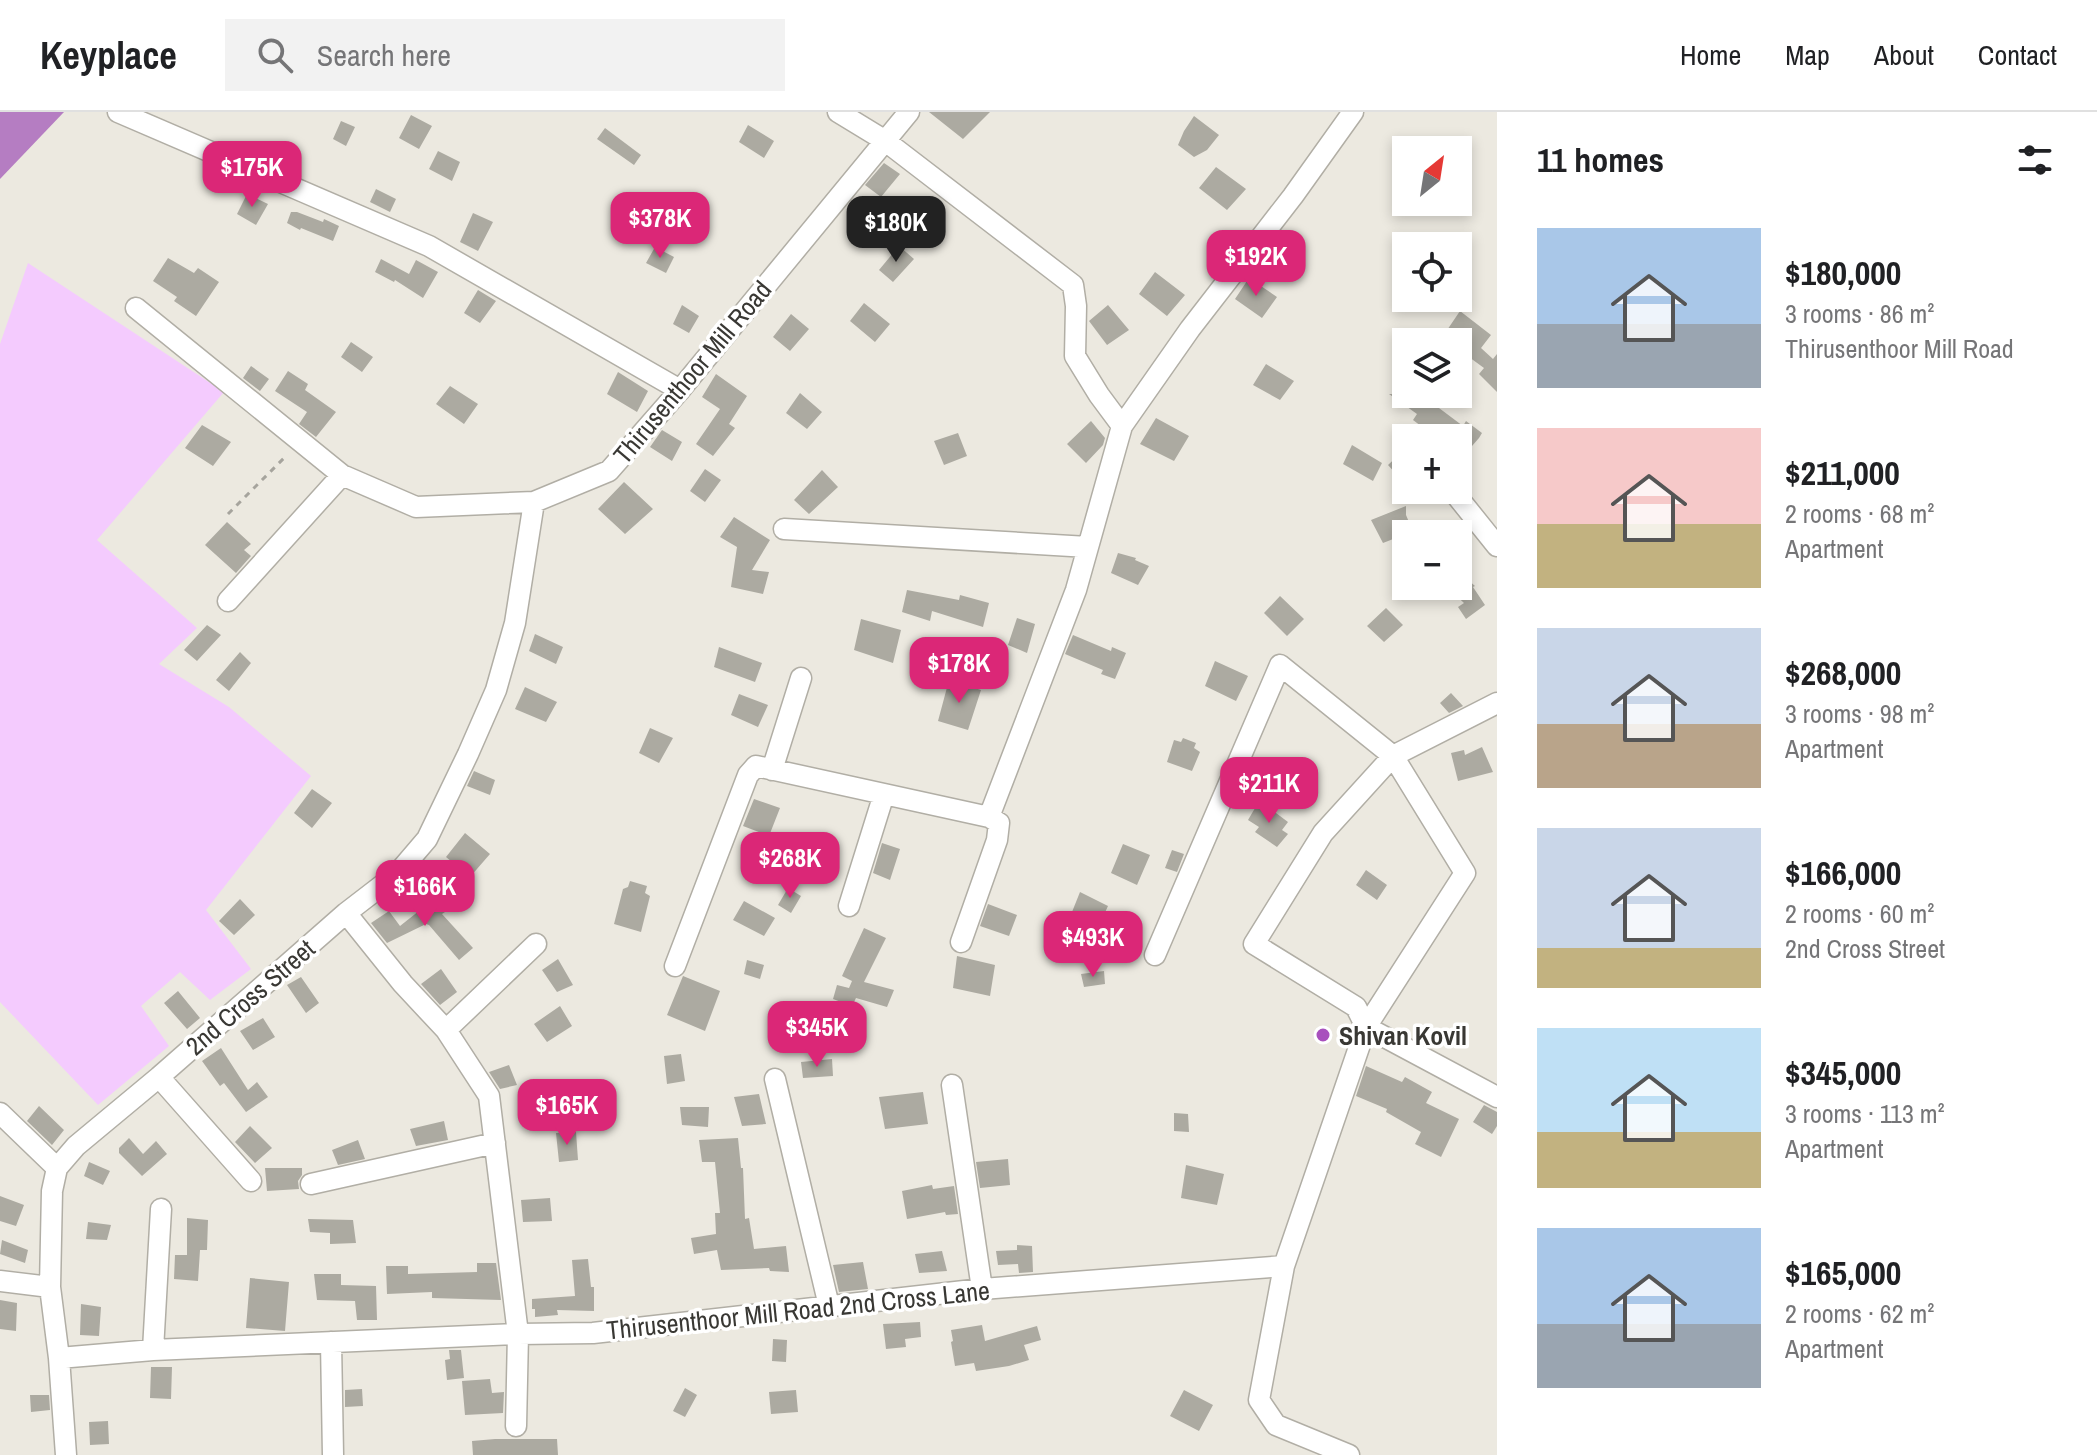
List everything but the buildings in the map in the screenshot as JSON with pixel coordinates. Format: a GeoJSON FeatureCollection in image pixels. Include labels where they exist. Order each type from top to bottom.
{"type":"FeatureCollection","features":[{"type":"Feature","properties":{"kind":"street"},"geometry":{"type":"LineString","coordinates":[[118,112],[429,246],[680,390]]}},
{"type":"Feature","properties":{"kind":"street"},"geometry":{"type":"LineString","coordinates":[[838,112],[884,140],[1073,285],[1076,306],[1075,356],[1122,426]]}},
{"type":"Feature","properties":{"kind":"street","name":"Thirusenthoor Mill Road"},"geometry":{"type":"LineString","coordinates":[[136,308],[342,475],[416,507],[534,502],[609,471],[680,390],[909,112]]}},
{"type":"Feature","properties":{"kind":"street"},"geometry":{"type":"LineString","coordinates":[[989,817],[1076,590],[1122,426],[1190,329],[1293,196],[1353,112]]}},
{"type":"Feature","properties":{"kind":"street"},"geometry":{"type":"LineString","coordinates":[[228,601],[342,475]]}},
{"type":"Feature","properties":{"kind":"street","name":"2nd Cross Street"},"geometry":{"type":"LineString","coordinates":[[57,1168],[76,1146],[346,913],[398,873],[427,839],[496,690],[515,623],[534,502]]}},
{"type":"Feature","properties":{"kind":"street"},"geometry":{"type":"LineString","coordinates":[[1463,504],[1497,546]]}},
{"type":"Feature","properties":{"kind":"street"},"geometry":{"type":"LineString","coordinates":[[784,529],[1088,547]]}},
{"type":"Feature","properties":{"kind":"street"},"geometry":{"type":"LineString","coordinates":[[1155,955],[1280,665],[1393,756],[1465,873],[1366,1027],[1284,1266],[1259,1400],[1276,1425],[1349,1455]]}},
{"type":"Feature","properties":{"kind":"street"},"geometry":{"type":"LineString","coordinates":[[772,770],[801,678]]}},
{"type":"Feature","properties":{"kind":"street"},"geometry":{"type":"LineString","coordinates":[[1497,703],[1393,756],[1323,833],[1254,944],[1356,1007],[1366,1027],[1497,1097]]}},
{"type":"Feature","properties":{"kind":"street"},"geometry":{"type":"LineString","coordinates":[[675,966],[748,775],[756,766],[989,817],[999,823],[997,840],[961,942]]}},
{"type":"Feature","properties":{"kind":"street"},"geometry":{"type":"LineString","coordinates":[[849,906],[884,794]]}},
{"type":"Feature","properties":{"kind":"street"},"geometry":{"type":"LineString","coordinates":[[346,913],[403,984],[446,1030],[489,1096],[518,1334],[516,1426]]}},
{"type":"Feature","properties":{"kind":"street"},"geometry":{"type":"LineString","coordinates":[[446,1030],[536,944]]}},
{"type":"Feature","properties":{"kind":"street"},"geometry":{"type":"LineString","coordinates":[[159,1077],[251,1181]]}},
{"type":"Feature","properties":{"kind":"street"},"geometry":{"type":"LineString","coordinates":[[775,1079],[829,1306]]}},
{"type":"Feature","properties":{"kind":"street"},"geometry":{"type":"LineString","coordinates":[[952,1085],[982,1289]]}},
{"type":"Feature","properties":{"kind":"street"},"geometry":{"type":"LineString","coordinates":[[0,1113],[57,1168],[52,1191],[50,1287],[66,1455]]}},
{"type":"Feature","properties":{"kind":"street"},"geometry":{"type":"LineString","coordinates":[[311,1184],[495,1143]]}},
{"type":"Feature","properties":{"kind":"street"},"geometry":{"type":"LineString","coordinates":[[153,1350],[161,1209]]}},
{"type":"Feature","properties":{"kind":"street","name":"Thirusenthoor Mill Road 2nd Cross Lane"},"geometry":{"type":"LineString","coordinates":[[59,1358],[153,1350],[593,1333],[982,1289],[1284,1266]]}},
{"type":"Feature","properties":{"kind":"street"},"geometry":{"type":"LineString","coordinates":[[0,1281],[50,1287]]}},
{"type":"Feature","properties":{"kind":"street"},"geometry":{"type":"LineString","coordinates":[[331,1342],[333,1455]]}},
{"type":"Feature","properties":{"kind":"path"},"geometry":{"type":"LineString","coordinates":[[228,514],[301,441]]}},
{"type":"Feature","properties":{"kind":"shaded area"},"geometry":{"type":"Polygon","coordinates":[[[0,112],[64,112],[0,179],[0,112]]]}},
{"type":"Feature","properties":{"kind":"shaded area"},"geometry":{"type":"Polygon","coordinates":[[[28,263],[224,392],[97,540],[197,628],[159,664],[229,707],[311,776],[206,910],[251,969],[210,1000],[180,972],[141,1006],[169,1046],[98,1105],[0,1002],[0,344],[28,263]]]}},
{"type":"Feature","properties":{"kind":"place","name":"Shivan Kovil"},"geometry":{"type":"Point","coordinates":[1323,1035]}}]}
